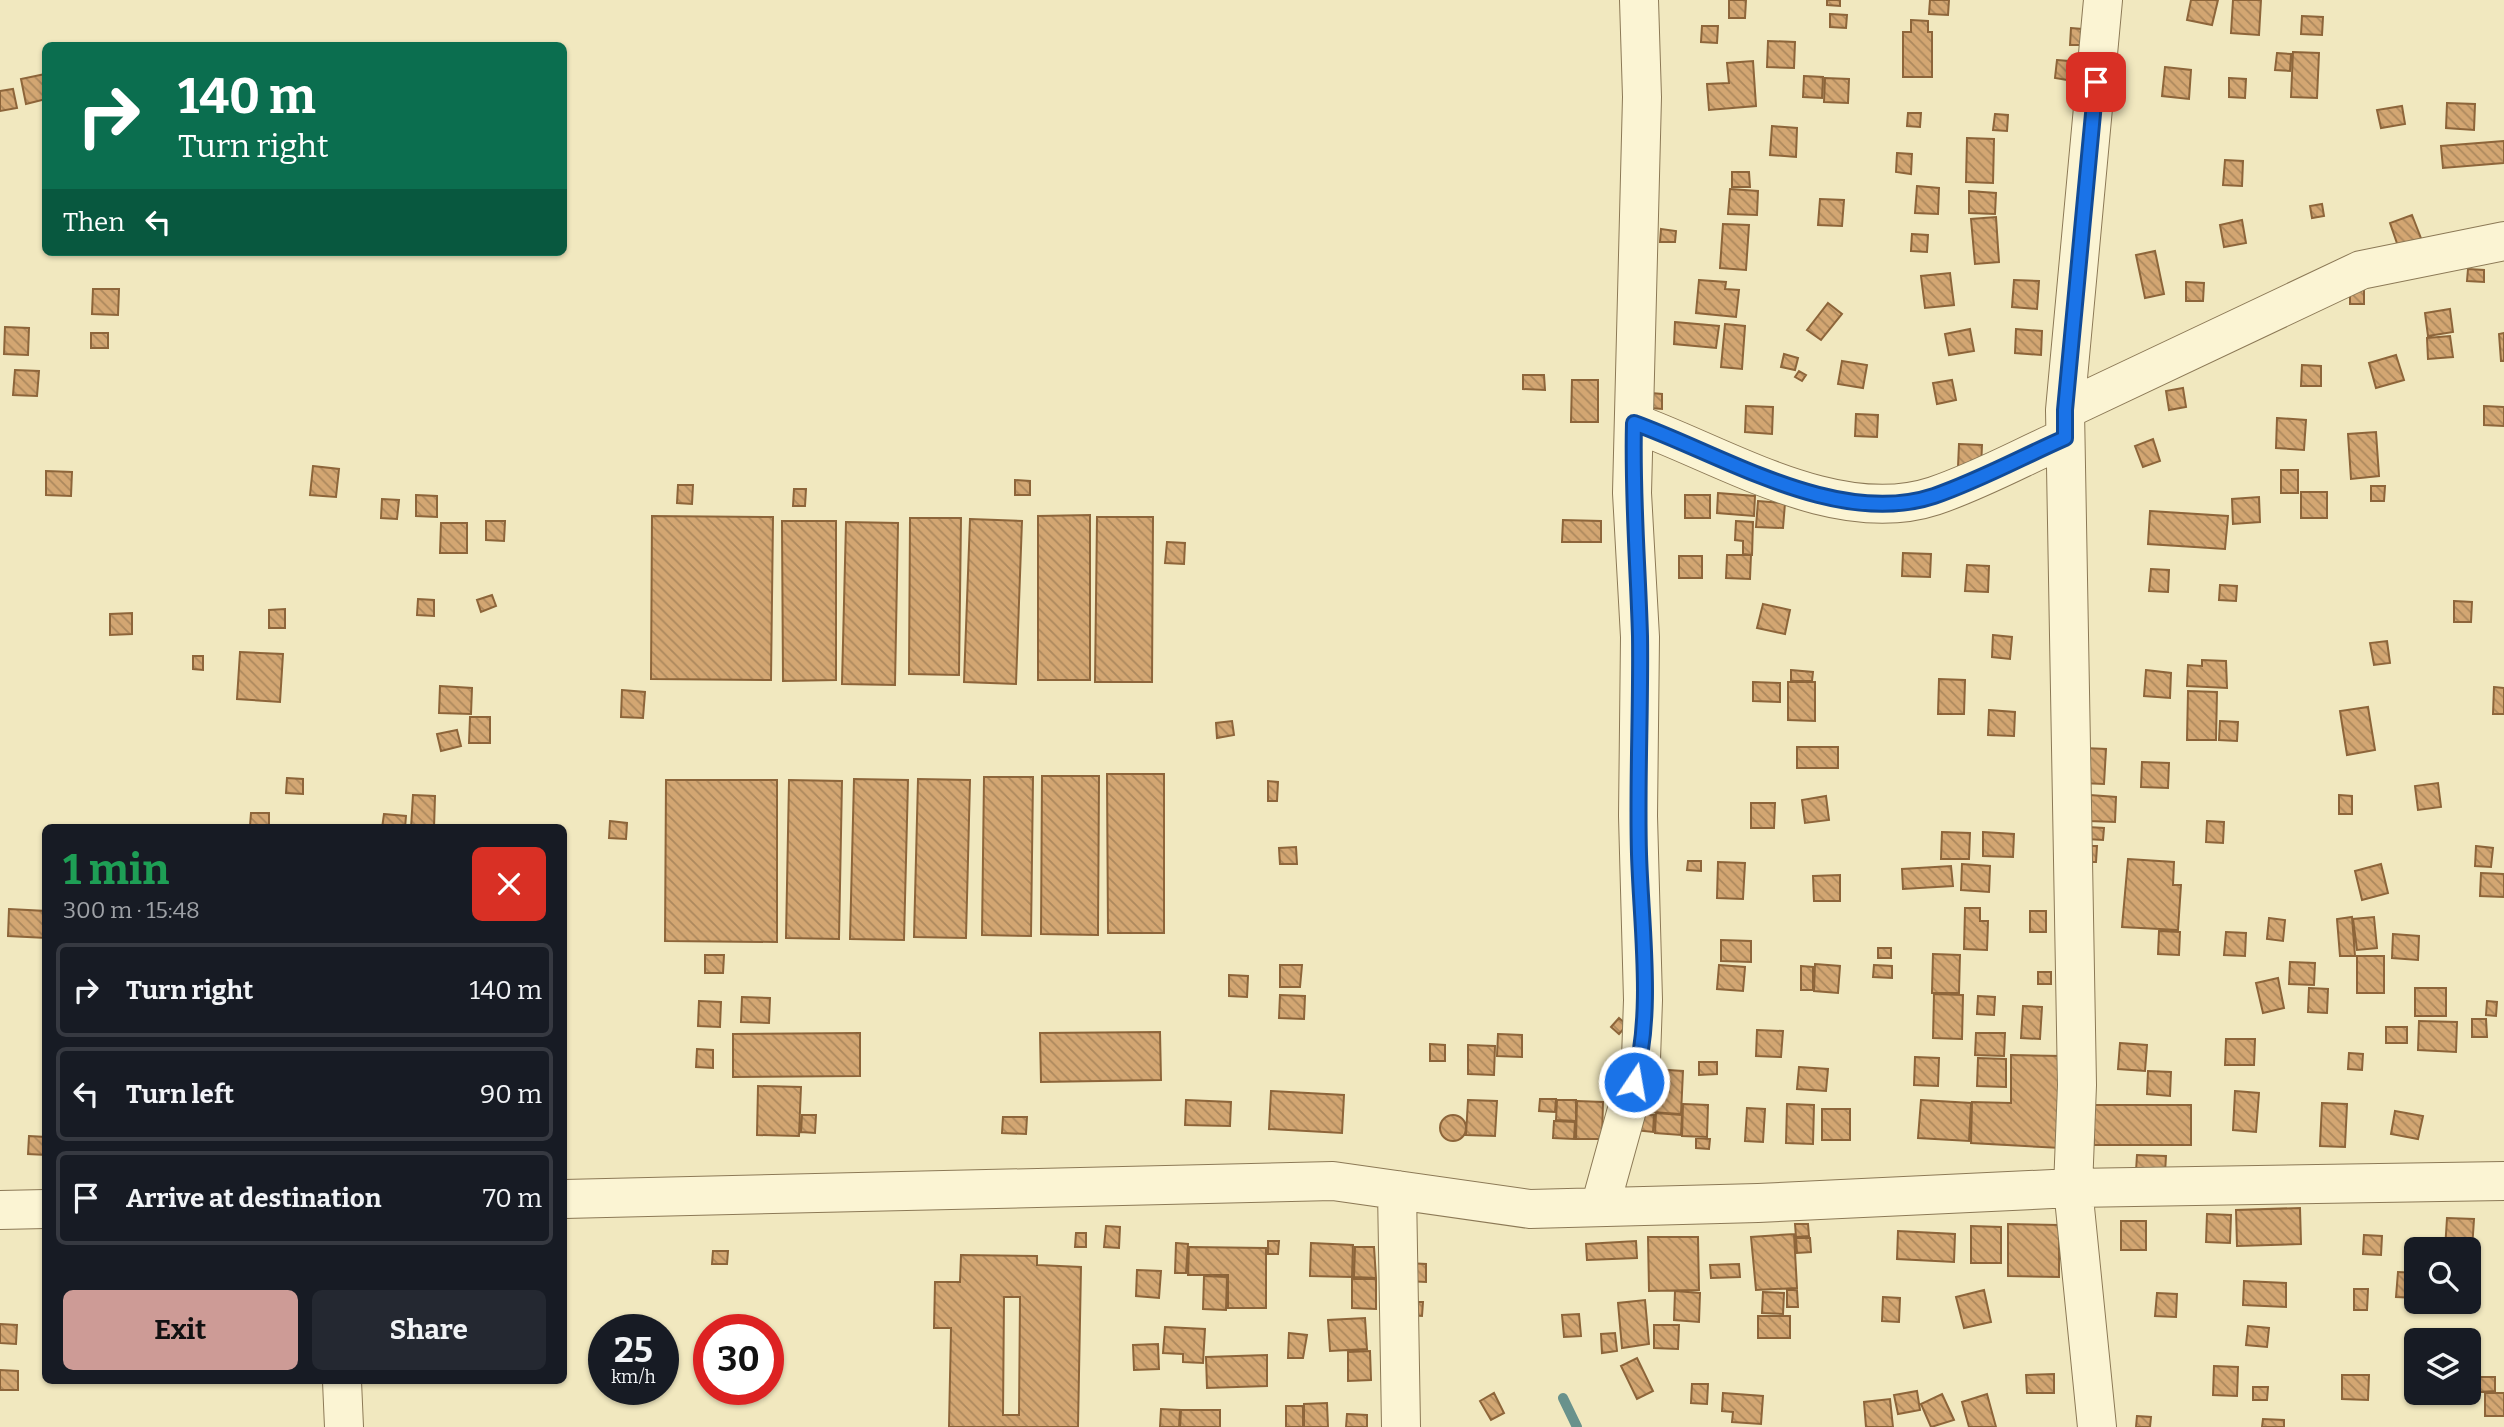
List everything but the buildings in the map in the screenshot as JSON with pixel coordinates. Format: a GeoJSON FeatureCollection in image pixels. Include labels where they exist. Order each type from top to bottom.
{"type":"FeatureCollection","features":[{"type":"Feature","properties":{"kind":"street"},"geometry":{"type":"LineString","coordinates":[[1600,1207],[1641,1059],[1643,1000],[1638,816],[1640,637],[1632,493],[1642,97],[1639,0]]}},
{"type":"Feature","properties":{"kind":"street"},"geometry":{"type":"LineString","coordinates":[[2097,1427],[2073,1188],[2077,1085],[2065,424],[2103,0]]}},
{"type":"Feature","properties":{"kind":"street"},"geometry":{"type":"LineString","coordinates":[[1634,423],[1819,495],[1864,503],[1893,503],[1932,496],[2361,270],[2504,242]]}},
{"type":"Feature","properties":{"kind":"street"},"geometry":{"type":"LineString","coordinates":[[567,1199],[1333,1181],[1530,1209],[2073,1188],[2504,1181]]}},
{"type":"Feature","properties":{"kind":"street"},"geometry":{"type":"LineString","coordinates":[[1396,1190],[1401,1427]]}},
{"type":"Feature","properties":{"kind":"street"},"geometry":{"type":"LineString","coordinates":[[0,1210],[42,1209]]}},
{"type":"Feature","properties":{"kind":"street"},"geometry":{"type":"LineString","coordinates":[[342,1384],[344,1427]]}},
{"type":"Feature","properties":{"kind":"waterway"},"geometry":{"type":"LineString","coordinates":[[1563,1398],[1577,1427]]}},
{"type":"Feature","properties":{"kind":"route"},"geometry":{"type":"LineString","coordinates":[[1634,1082],[1641,1059],[1643,1000],[1638,816],[1640,637],[1632,493],[1634,423],[1819,495],[1864,503],[1893,503],[1932,496],[2065,438],[2065,410],[2096,82]]}}]}
